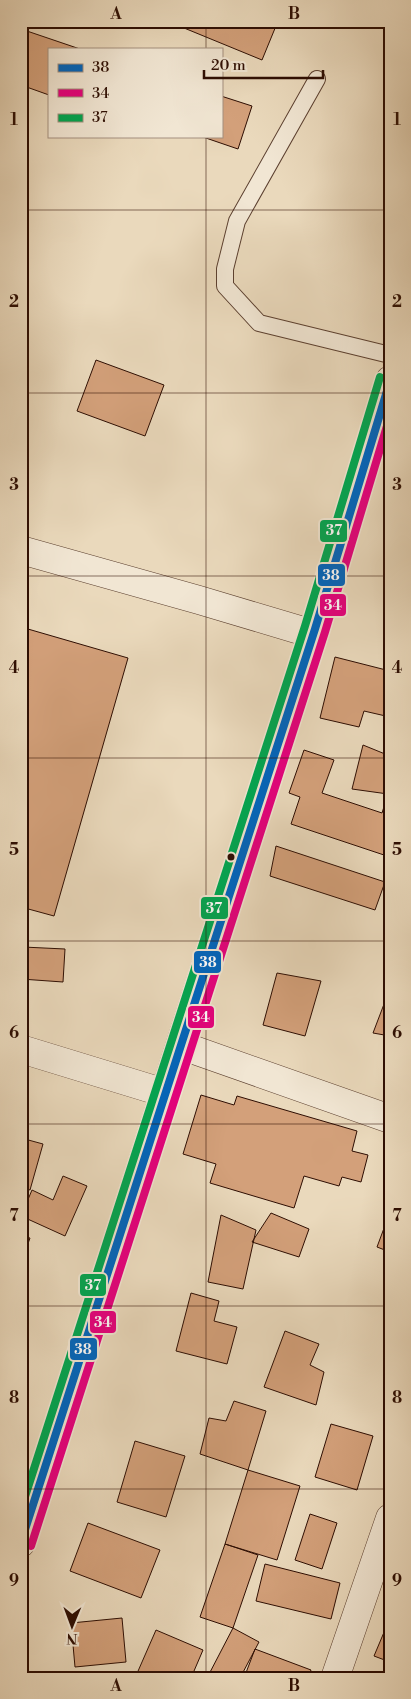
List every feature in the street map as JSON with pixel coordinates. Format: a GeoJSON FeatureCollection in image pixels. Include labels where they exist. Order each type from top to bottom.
{"type":"FeatureCollection","features":[{"type":"Feature","properties":{"kind":"street"},"geometry":{"type":"LineString","coordinates":[[21,1543],[313,634],[390,380]]}},
{"type":"Feature","properties":{"kind":"street"},"geometry":{"type":"LineString","coordinates":[[21,550],[313,634]]}},
{"type":"Feature","properties":{"kind":"street"},"geometry":{"type":"LineString","coordinates":[[180,1045],[390,1119]]}},
{"type":"Feature","properties":{"kind":"street"},"geometry":{"type":"LineString","coordinates":[[21,1048],[165,1092]]}},
{"type":"Feature","properties":{"kind":"street"},"geometry":{"type":"LineString","coordinates":[[335,1678],[390,1518]]}},
{"type":"Feature","properties":{"kind":"lane"},"geometry":{"type":"LineString","coordinates":[[317,79],[237,221],[225,269],[225,286],[259,323],[390,355]]}},
{"type":"Feature","properties":{"kind":"building"},"geometry":{"type":"Polygon","coordinates":[[[167,21],[278,21],[262,60],[167,21]]]}},
{"type":"Feature","properties":{"kind":"building"},"geometry":{"type":"Polygon","coordinates":[[[21,29],[77,48],[48,48],[48,95],[21,85],[21,29]]]}},
{"type":"Feature","properties":{"kind":"building"},"geometry":{"type":"Polygon","coordinates":[[[222,96],[252,106],[238,149],[206,138],[222,138],[222,96]]]}},
{"type":"Feature","properties":{"kind":"building"},"geometry":{"type":"Polygon","coordinates":[[[96,360],[164,385],[145,436],[77,411],[96,360]]]}},
{"type":"Feature","properties":{"kind":"building"},"geometry":{"type":"Polygon","coordinates":[[[21,627],[128,658],[54,916],[21,907],[21,627]]]}},
{"type":"Feature","properties":{"kind":"building"},"geometry":{"type":"Polygon","coordinates":[[[335,657],[390,671],[390,717],[364,711],[359,727],[320,718],[335,657]]]}},
{"type":"Feature","properties":{"kind":"building"},"geometry":{"type":"Polygon","coordinates":[[[363,745],[390,756],[388,794],[352,789],[363,745]]]}},
{"type":"Feature","properties":{"kind":"building"},"geometry":{"type":"Polygon","coordinates":[[[304,750],[334,760],[322,793],[382,813],[388,794],[390,795],[390,857],[291,824],[300,797],[289,793],[304,750]]]}},
{"type":"Feature","properties":{"kind":"building"},"geometry":{"type":"Polygon","coordinates":[[[276,846],[385,882],[375,910],[270,876],[276,846]]]}},
{"type":"Feature","properties":{"kind":"building"},"geometry":{"type":"Polygon","coordinates":[[[23,947],[65,949],[63,982],[21,979],[23,947]]]}},
{"type":"Feature","properties":{"kind":"building"},"geometry":{"type":"Polygon","coordinates":[[[277,973],[321,981],[305,1036],[263,1025],[277,973]]]}},
{"type":"Feature","properties":{"kind":"building"},"geometry":{"type":"Polygon","coordinates":[[[390,991],[390,1036],[373,1033],[390,991]]]}},
{"type":"Feature","properties":{"kind":"building"},"geometry":{"type":"Polygon","coordinates":[[[201,1095],[234,1105],[237,1096],[357,1131],[352,1151],[368,1155],[361,1182],[342,1177],[339,1186],[304,1176],[294,1208],[210,1183],[216,1164],[183,1154],[201,1095]]]}},
{"type":"Feature","properties":{"kind":"building"},"geometry":{"type":"Polygon","coordinates":[[[21,1138],[43,1144],[30,1190],[21,1187],[21,1138]]]}},
{"type":"Feature","properties":{"kind":"building"},"geometry":{"type":"Polygon","coordinates":[[[63,1176],[87,1186],[65,1236],[21,1216],[32,1190],[53,1200],[63,1176]]]}},
{"type":"Feature","properties":{"kind":"building"},"geometry":{"type":"Polygon","coordinates":[[[390,1212],[390,1252],[377,1247],[390,1212]]]}},
{"type":"Feature","properties":{"kind":"building"},"geometry":{"type":"Polygon","coordinates":[[[271,1213],[309,1229],[299,1257],[252,1242],[271,1213]]]}},
{"type":"Feature","properties":{"kind":"building"},"geometry":{"type":"Polygon","coordinates":[[[221,1215],[256,1230],[243,1289],[208,1282],[221,1215]]]}},
{"type":"Feature","properties":{"kind":"building"},"geometry":{"type":"Polygon","coordinates":[[[21,1236],[30,1238],[21,1263],[21,1236]]]}},
{"type":"Feature","properties":{"kind":"building"},"geometry":{"type":"Polygon","coordinates":[[[191,1293],[219,1301],[214,1321],[237,1327],[227,1364],[176,1351],[191,1293]]]}},
{"type":"Feature","properties":{"kind":"building"},"geometry":{"type":"Polygon","coordinates":[[[285,1331],[319,1344],[310,1365],[324,1372],[316,1405],[264,1387],[285,1331]]]}},
{"type":"Feature","properties":{"kind":"building"},"geometry":{"type":"Polygon","coordinates":[[[234,1401],[266,1411],[248,1470],[200,1454],[209,1418],[226,1421],[234,1401]]]}},
{"type":"Feature","properties":{"kind":"building"},"geometry":{"type":"Polygon","coordinates":[[[331,1424],[373,1436],[357,1490],[315,1477],[331,1424]]]}},
{"type":"Feature","properties":{"kind":"building"},"geometry":{"type":"Polygon","coordinates":[[[135,1441],[185,1456],[166,1517],[117,1502],[135,1441]]]}},
{"type":"Feature","properties":{"kind":"building"},"geometry":{"type":"Polygon","coordinates":[[[248,1470],[300,1486],[277,1560],[225,1544],[248,1470]]]}},
{"type":"Feature","properties":{"kind":"building"},"geometry":{"type":"Polygon","coordinates":[[[310,1514],[337,1523],[322,1569],[295,1560],[310,1514]]]}},
{"type":"Feature","properties":{"kind":"building"},"geometry":{"type":"Polygon","coordinates":[[[88,1523],[160,1550],[141,1598],[70,1571],[88,1523]]]}},
{"type":"Feature","properties":{"kind":"building"},"geometry":{"type":"Polygon","coordinates":[[[225,1544],[258,1555],[233,1628],[200,1617],[225,1544]]]}},
{"type":"Feature","properties":{"kind":"building"},"geometry":{"type":"Polygon","coordinates":[[[265,1564],[340,1583],[331,1619],[256,1601],[265,1564]]]}},
{"type":"Feature","properties":{"kind":"building"},"geometry":{"type":"Polygon","coordinates":[[[122,1618],[126,1662],[75,1667],[71,1623],[122,1618]]]}},
{"type":"Feature","properties":{"kind":"building"},"geometry":{"type":"Polygon","coordinates":[[[390,1618],[390,1662],[374,1656],[390,1618]]]}},
{"type":"Feature","properties":{"kind":"building"},"geometry":{"type":"Polygon","coordinates":[[[233,1628],[259,1642],[240,1678],[207,1678],[233,1628]]]}},
{"type":"Feature","properties":{"kind":"building"},"geometry":{"type":"Polygon","coordinates":[[[156,1630],[203,1650],[191,1678],[135,1678],[156,1630]]]}},
{"type":"Feature","properties":{"kind":"building"},"geometry":{"type":"Polygon","coordinates":[[[255,1649],[311,1670],[308,1678],[244,1678],[255,1649]]]}},
{"type":"Feature","properties":{"kind":"transit line","name":"37"},"geometry":{"type":"LineString","coordinates":[[21,1509],[305,626],[380,377]]}},
{"type":"Feature","properties":{"kind":"transit line","name":"38"},"geometry":{"type":"LineString","coordinates":[[21,1542],[315,629],[390,381]]}},
{"type":"Feature","properties":{"kind":"transit line","name":"34"},"geometry":{"type":"LineString","coordinates":[[31,1546],[325,632],[390,416]]}}]}
